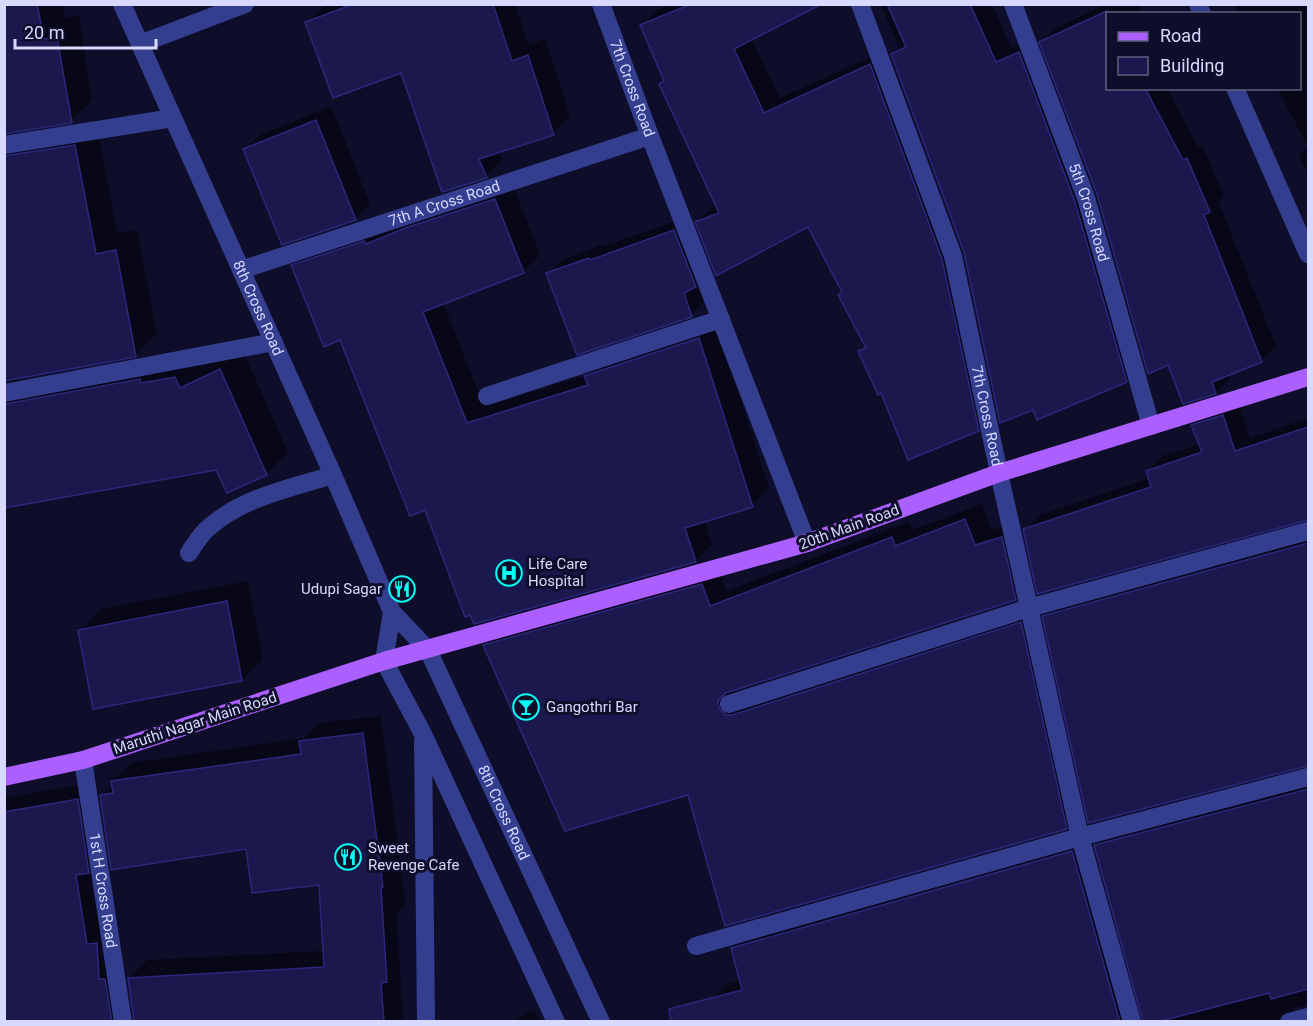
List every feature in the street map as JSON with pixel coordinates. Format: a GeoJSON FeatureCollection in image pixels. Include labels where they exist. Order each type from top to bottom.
{"type":"FeatureCollection","features":[{"type":"Feature","properties":{"kind":"main road","name":"20th Main Road"},"geometry":{"type":"LineString","coordinates":[[384,661],[807,543],[999,473],[1308,377]]}},
{"type":"Feature","properties":{"kind":"main road","name":"Maruthi Nagar Main Road"},"geometry":{"type":"LineString","coordinates":[[4,777],[83,760],[384,661]]}},
{"type":"Feature","properties":{"kind":"street","name":"8th Cross Road"},"geometry":{"type":"LineString","coordinates":[[122,4],[392,612],[428,650],[601,1022]]}},
{"type":"Feature","properties":{"kind":"street"},"geometry":{"type":"LineString","coordinates":[[140,44],[245,4]]}},
{"type":"Feature","properties":{"kind":"street","name":"7th Cross Road"},"geometry":{"type":"LineString","coordinates":[[601,4],[807,543]]}},
{"type":"Feature","properties":{"kind":"street","name":"7th Cross Road"},"geometry":{"type":"LineString","coordinates":[[860,4],[953,256],[1080,837],[1132,1022]]}},
{"type":"Feature","properties":{"kind":"street","name":"5th Cross Road"},"geometry":{"type":"LineString","coordinates":[[1013,4],[1086,198],[1151,426]]}},
{"type":"Feature","properties":{"kind":"street"},"geometry":{"type":"LineString","coordinates":[[1236,90],[1308,254]]}},
{"type":"Feature","properties":{"kind":"street"},"geometry":{"type":"LineString","coordinates":[[4,145],[173,118]]}},
{"type":"Feature","properties":{"kind":"street","name":"7th A Cross Road"},"geometry":{"type":"LineString","coordinates":[[241,270],[650,136]]}},
{"type":"Feature","properties":{"kind":"street"},"geometry":{"type":"LineString","coordinates":[[487,396],[720,319]]}},
{"type":"Feature","properties":{"kind":"street"},"geometry":{"type":"LineString","coordinates":[[4,393],[273,342]]}},
{"type":"Feature","properties":{"kind":"street"},"geometry":{"type":"LineString","coordinates":[[189,553],[205,531],[231,512],[256,499],[333,475]]}},
{"type":"Feature","properties":{"kind":"street"},"geometry":{"type":"LineString","coordinates":[[729,704],[1029,608],[1308,531]]}},
{"type":"Feature","properties":{"kind":"street"},"geometry":{"type":"LineString","coordinates":[[392,612],[384,661],[423,734],[555,1022]]}},
{"type":"Feature","properties":{"kind":"street"},"geometry":{"type":"LineString","coordinates":[[423,734],[426,1022]]}},
{"type":"Feature","properties":{"kind":"street","name":"1st H Cross Road"},"geometry":{"type":"LineString","coordinates":[[83,760],[123,1022]]}},
{"type":"Feature","properties":{"kind":"street"},"geometry":{"type":"LineString","coordinates":[[696,946],[1080,837],[1308,777]]}},
{"type":"Feature","properties":{"kind":"street"},"geometry":{"type":"LineString","coordinates":[[1289,1022],[1308,1017]]}},
{"type":"Feature","properties":{"kind":"building"},"geometry":{"type":"Polygon","coordinates":[[[4,4],[37,4],[44,39],[57,37],[72,123],[4,134],[4,4]]]}},
{"type":"Feature","properties":{"kind":"building"},"geometry":{"type":"Polygon","coordinates":[[[354,4],[493,4],[512,61],[528,55],[554,135],[479,159],[487,178],[442,192],[401,73],[333,98],[305,22],[354,4]]]}},
{"type":"Feature","properties":{"kind":"building"},"geometry":{"type":"Polygon","coordinates":[[[691,4],[822,4],[734,49],[764,113],[870,64],[942,259],[979,431],[908,460],[881,393],[878,395],[858,351],[866,348],[838,295],[842,292],[808,227],[716,276],[695,222],[719,213],[659,84],[664,81],[640,25],[691,4]]]}},
{"type":"Feature","properties":{"kind":"building"},"geometry":{"type":"Polygon","coordinates":[[[887,4],[970,4],[996,62],[1019,52],[1075,202],[1127,382],[1037,420],[1033,410],[1000,423],[964,252],[891,54],[906,47],[887,4]]]}},
{"type":"Feature","properties":{"kind":"building"},"geometry":{"type":"Polygon","coordinates":[[[1107,11],[1106,90],[1146,90],[1183,160],[1187,158],[1210,212],[1204,215],[1262,362],[1212,382],[1216,394],[1183,404],[1168,365],[1148,374],[1097,194],[1039,42],[1107,11]]]}},
{"type":"Feature","properties":{"kind":"building"},"geometry":{"type":"Polygon","coordinates":[[[316,120],[356,220],[282,245],[243,149],[316,120]]]}},
{"type":"Feature","properties":{"kind":"building"},"geometry":{"type":"Polygon","coordinates":[[[75,145],[96,254],[116,250],[136,357],[4,381],[4,156],[75,145]]]}},
{"type":"Feature","properties":{"kind":"building"},"geometry":{"type":"Polygon","coordinates":[[[495,199],[524,273],[423,312],[467,423],[588,385],[584,376],[699,338],[753,507],[685,528],[696,562],[474,624],[470,615],[465,617],[425,510],[410,516],[340,340],[324,347],[291,265],[364,241],[366,244],[408,227],[495,199]]]}},
{"type":"Feature","properties":{"kind":"building"},"geometry":{"type":"Polygon","coordinates":[[[674,230],[696,287],[684,293],[692,317],[577,355],[546,273],[674,230]]]}},
{"type":"Feature","properties":{"kind":"building"},"geometry":{"type":"Polygon","coordinates":[[[220,369],[267,475],[227,493],[216,470],[4,508],[4,404],[140,379],[141,383],[175,377],[180,388],[220,369]]]}},
{"type":"Feature","properties":{"kind":"building"},"geometry":{"type":"Polygon","coordinates":[[[1223,415],[1235,451],[1308,427],[1308,520],[1037,594],[1023,529],[1151,487],[1146,471],[1202,452],[1191,425],[1223,415]]]}},
{"type":"Feature","properties":{"kind":"building"},"geometry":{"type":"Polygon","coordinates":[[[965,519],[975,545],[1002,537],[1016,600],[726,693],[718,701],[719,708],[726,715],[732,715],[1021,622],[1067,829],[725,926],[688,795],[565,831],[483,645],[702,584],[710,606],[892,537],[895,546],[965,519]]]}},
{"type":"Feature","properties":{"kind":"building"},"geometry":{"type":"Polygon","coordinates":[[[1308,543],[1308,766],[1088,823],[1042,616],[1308,543]]]}},
{"type":"Feature","properties":{"kind":"building"},"geometry":{"type":"Polygon","coordinates":[[[227,601],[242,681],[93,709],[78,630],[227,601]]]}},
{"type":"Feature","properties":{"kind":"building"},"geometry":{"type":"Polygon","coordinates":[[[363,733],[383,887],[381,887],[387,982],[381,983],[384,1022],[134,1022],[128,978],[324,967],[319,885],[252,893],[246,849],[111,870],[100,795],[113,793],[111,781],[301,754],[299,741],[363,733]]]}},
{"type":"Feature","properties":{"kind":"building"},"geometry":{"type":"Polygon","coordinates":[[[1308,789],[1308,989],[1271,999],[1269,993],[1157,1022],[1143,1022],[1094,845],[1308,789]]]}},
{"type":"Feature","properties":{"kind":"building"},"geometry":{"type":"Polygon","coordinates":[[[78,799],[89,873],[76,875],[87,944],[97,943],[99,979],[105,979],[112,1022],[4,1022],[4,812],[78,799]]]}},
{"type":"Feature","properties":{"kind":"building"},"geometry":{"type":"Polygon","coordinates":[[[1072,851],[1120,1022],[671,1022],[669,1009],[742,990],[731,948],[1072,851]]]}},
{"type":"Feature","properties":{"kind":"place","name":"Life Care Hospital"},"geometry":{"type":"Point","coordinates":[509,573]}},
{"type":"Feature","properties":{"kind":"place","name":"Udupi Sagar"},"geometry":{"type":"Point","coordinates":[402,589]}},
{"type":"Feature","properties":{"kind":"place","name":"Gangothri Bar"},"geometry":{"type":"Point","coordinates":[526,707]}},
{"type":"Feature","properties":{"kind":"place","name":"Sweet Revenge Cafe"},"geometry":{"type":"Point","coordinates":[348,857]}}]}
